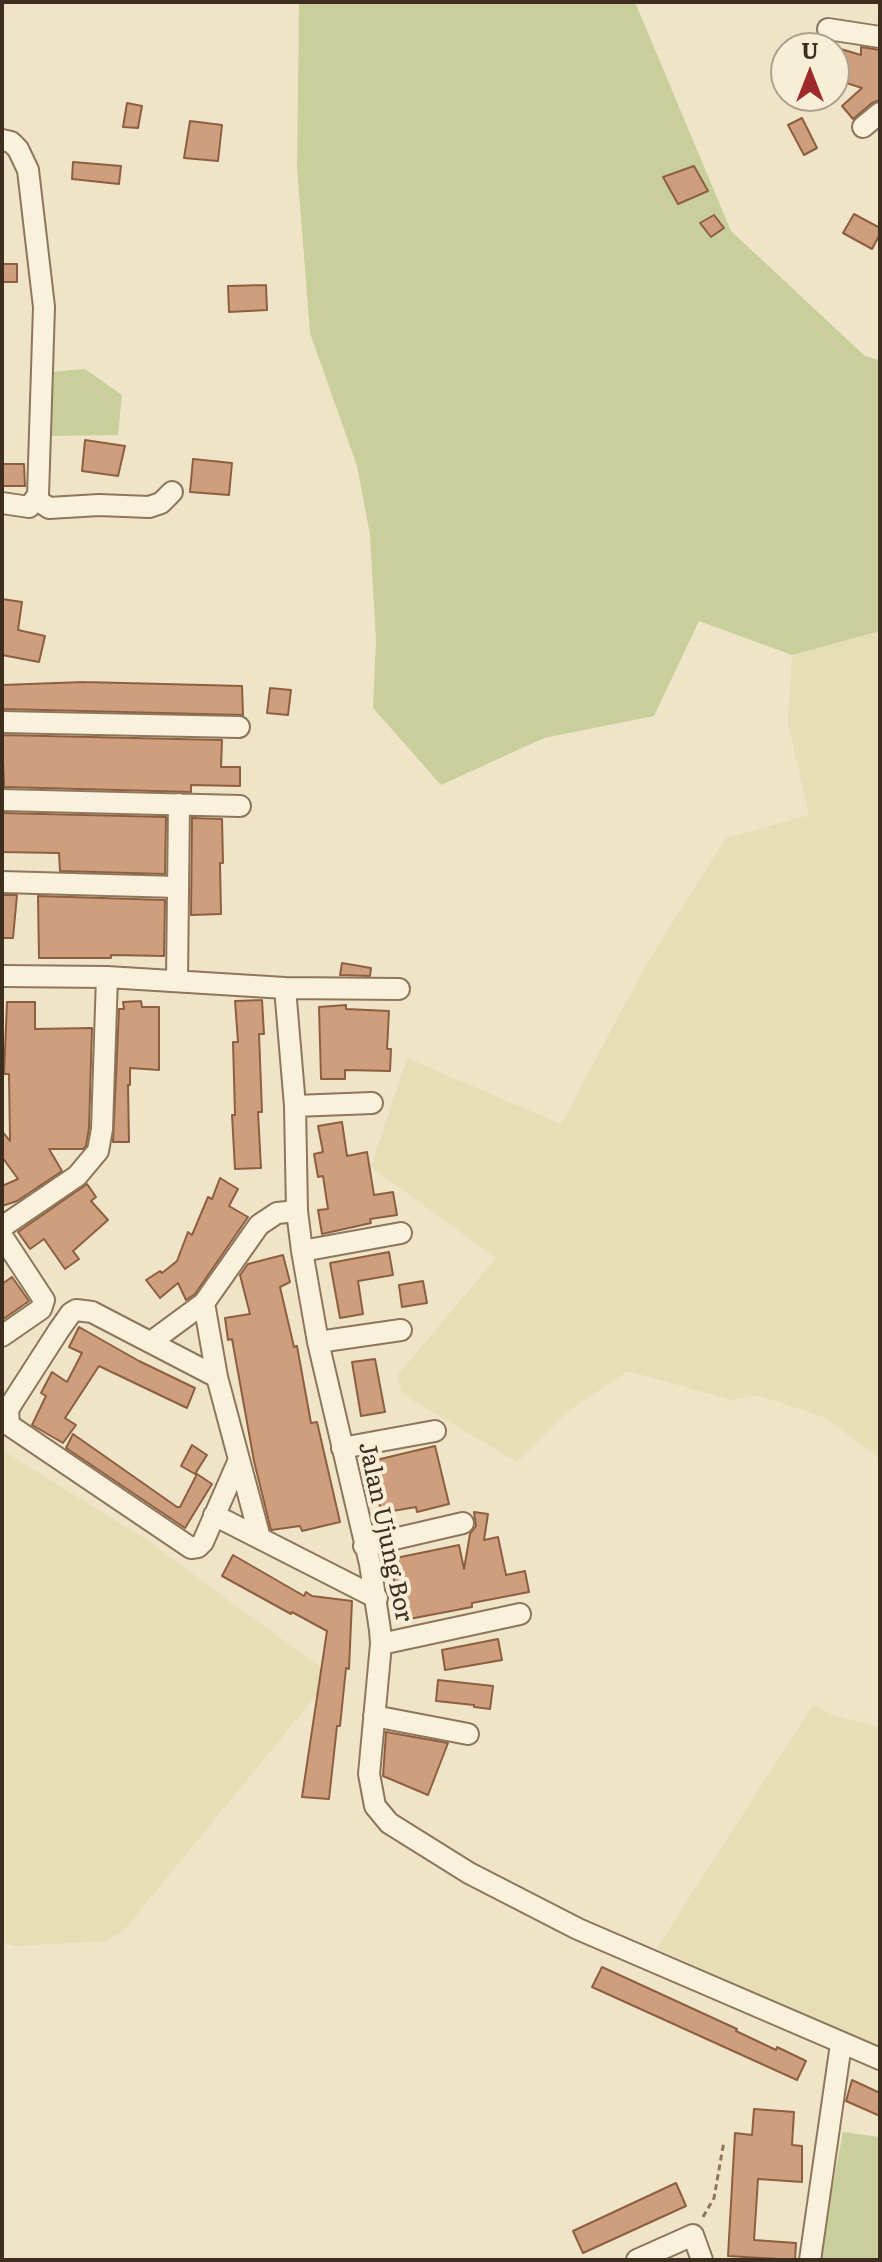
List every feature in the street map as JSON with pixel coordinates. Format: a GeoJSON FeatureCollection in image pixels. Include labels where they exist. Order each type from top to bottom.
{"type":"FeatureCollection","features":[{"type":"Feature","properties":{"kind":"street"},"geometry":{"type":"LineString","coordinates":[[828,29],[880,37]]}},
{"type":"Feature","properties":{"kind":"street"},"geometry":{"type":"LineString","coordinates":[[863,127],[880,113]]}},
{"type":"Feature","properties":{"kind":"street"},"geometry":{"type":"LineString","coordinates":[[2,140],[11,142],[18,149],[28,170],[44,307],[40,485],[37,500],[29,507],[2,503]]}},
{"type":"Feature","properties":{"kind":"street"},"geometry":{"type":"LineString","coordinates":[[37,500],[49,508],[99,505],[149,507],[161,503],[172,492]]}},
{"type":"Feature","properties":{"kind":"street"},"geometry":{"type":"LineString","coordinates":[[2,722],[239,727]]}},
{"type":"Feature","properties":{"kind":"street"},"geometry":{"type":"LineString","coordinates":[[2,800],[240,806]]}},
{"type":"Feature","properties":{"kind":"street"},"geometry":{"type":"LineString","coordinates":[[177,980],[179,804]]}},
{"type":"Feature","properties":{"kind":"street"},"geometry":{"type":"LineString","coordinates":[[2,882],[177,887]]}},
{"type":"Feature","properties":{"kind":"street"},"geometry":{"type":"LineString","coordinates":[[2,976],[107,977],[285,988],[399,989]]}},
{"type":"Feature","properties":{"kind":"street"},"geometry":{"type":"LineString","coordinates":[[2,1227],[77,1176],[98,1151],[102,1129],[107,977]]}},
{"type":"Feature","properties":{"kind":"street","name":"Jalan Ujung Bor"},"geometry":{"type":"LineString","coordinates":[[285,988],[295,1106],[297,1211],[302,1251],[318,1342],[377,1598],[381,1644],[369,1774],[375,1806],[389,1823],[469,1873],[578,1929],[880,2059]]}},
{"type":"Feature","properties":{"kind":"street"},"geometry":{"type":"LineString","coordinates":[[295,1106],[372,1103]]}},
{"type":"Feature","properties":{"kind":"street"},"geometry":{"type":"LineString","coordinates":[[151,1342],[204,1303],[259,1225],[277,1213],[297,1211]]}},
{"type":"Feature","properties":{"kind":"street"},"geometry":{"type":"LineString","coordinates":[[302,1251],[401,1233]]}},
{"type":"Feature","properties":{"kind":"street"},"geometry":{"type":"LineString","coordinates":[[2,1236],[44,1300],[41,1309],[2,1336]]}},
{"type":"Feature","properties":{"kind":"street"},"geometry":{"type":"LineString","coordinates":[[204,1303],[217,1377],[260,1538]]}},
{"type":"Feature","properties":{"kind":"street"},"geometry":{"type":"LineString","coordinates":[[217,1377],[92,1312],[78,1310],[71,1313],[12,1403],[8,1410],[9,1425],[191,1548],[200,1546],[238,1462]]}},
{"type":"Feature","properties":{"kind":"street"},"geometry":{"type":"LineString","coordinates":[[318,1342],[401,1330]]}},
{"type":"Feature","properties":{"kind":"street"},"geometry":{"type":"LineString","coordinates":[[342,1448],[435,1431]]}},
{"type":"Feature","properties":{"kind":"street"},"geometry":{"type":"LineString","coordinates":[[214,1515],[377,1598]]}},
{"type":"Feature","properties":{"kind":"street"},"geometry":{"type":"LineString","coordinates":[[364,1546],[463,1523]]}},
{"type":"Feature","properties":{"kind":"street"},"geometry":{"type":"LineString","coordinates":[[381,1644],[520,1614]]}},
{"type":"Feature","properties":{"kind":"street"},"geometry":{"type":"LineString","coordinates":[[374,1716],[468,1734]]}},
{"type":"Feature","properties":{"kind":"street"},"geometry":{"type":"LineString","coordinates":[[810,2260],[841,2044]]}},
{"type":"Feature","properties":{"kind":"street"},"geometry":{"type":"LineString","coordinates":[[637,2260],[693,2235],[702,2260]]}},
{"type":"Feature","properties":{"kind":"path"},"geometry":{"type":"LineString","coordinates":[[693,2235],[714,2198],[724,2141]]}},
{"type":"Feature","properties":{"kind":"shaded area"},"geometry":{"type":"Polygon","coordinates":[[[880,631],[880,1459],[824,1417],[756,1395],[731,1400],[628,1371],[568,1411],[517,1462],[402,1394],[397,1376],[496,1258],[371,1167],[407,1058],[561,1124],[647,963],[726,838],[809,815],[788,723],[792,655],[880,631]]]}},
{"type":"Feature","properties":{"kind":"shaded area"},"geometry":{"type":"Polygon","coordinates":[[[2,1450],[147,1540],[332,1676],[124,1930],[107,1941],[15,1946],[2,1942],[2,1450]]]}},
{"type":"Feature","properties":{"kind":"shaded area"},"geometry":{"type":"Polygon","coordinates":[[[813,1705],[833,1715],[880,1728],[880,2051],[657,1948],[813,1705]]]}},
{"type":"Feature","properties":{"kind":"green space"},"geometry":{"type":"Polygon","coordinates":[[[299,2],[635,2],[731,231],[865,356],[880,360],[880,631],[792,655],[699,621],[654,716],[544,738],[441,785],[373,708],[376,640],[370,535],[357,466],[310,333],[297,167],[299,2]]]}},
{"type":"Feature","properties":{"kind":"green space"},"geometry":{"type":"Polygon","coordinates":[[[85,369],[122,395],[118,435],[48,436],[49,372],[85,369]]]}},
{"type":"Feature","properties":{"kind":"green space"},"geometry":{"type":"Polygon","coordinates":[[[843,2132],[880,2137],[880,2260],[818,2260],[843,2132]]]}},
{"type":"Feature","properties":{"kind":"building"},"geometry":{"type":"Polygon","coordinates":[[[861,47],[880,50],[880,100],[853,119],[847,112],[850,112],[850,99],[862,88],[850,84],[850,52],[861,55],[861,47]]]}},
{"type":"Feature","properties":{"kind":"building"},"geometry":{"type":"Polygon","coordinates":[[[127,103],[142,106],[138,128],[123,127],[127,103]]]}},
{"type":"Feature","properties":{"kind":"building"},"geometry":{"type":"Polygon","coordinates":[[[802,118],[817,148],[804,155],[788,125],[802,118]]]}},
{"type":"Feature","properties":{"kind":"building"},"geometry":{"type":"Polygon","coordinates":[[[190,121],[222,125],[218,161],[184,158],[190,121]]]}},
{"type":"Feature","properties":{"kind":"building"},"geometry":{"type":"Polygon","coordinates":[[[73,162],[121,166],[119,184],[72,179],[73,162]]]}},
{"type":"Feature","properties":{"kind":"building"},"geometry":{"type":"Polygon","coordinates":[[[694,166],[708,191],[678,204],[663,177],[694,166]]]}},
{"type":"Feature","properties":{"kind":"building"},"geometry":{"type":"Polygon","coordinates":[[[854,214],[880,228],[872,249],[843,233],[854,214]]]}},
{"type":"Feature","properties":{"kind":"building"},"geometry":{"type":"Polygon","coordinates":[[[714,215],[724,228],[711,237],[700,223],[714,215]]]}},
{"type":"Feature","properties":{"kind":"building"},"geometry":{"type":"Polygon","coordinates":[[[2,264],[17,264],[17,282],[2,282],[2,264]]]}},
{"type":"Feature","properties":{"kind":"building"},"geometry":{"type":"Polygon","coordinates":[[[266,285],[267,310],[229,312],[228,286],[266,285]]]}},
{"type":"Feature","properties":{"kind":"building"},"geometry":{"type":"Polygon","coordinates":[[[85,440],[125,446],[118,476],[82,471],[85,440]]]}},
{"type":"Feature","properties":{"kind":"building"},"geometry":{"type":"Polygon","coordinates":[[[193,459],[232,463],[229,495],[190,492],[193,459]]]}},
{"type":"Feature","properties":{"kind":"building"},"geometry":{"type":"Polygon","coordinates":[[[2,464],[24,464],[25,486],[2,486],[2,464]]]}},
{"type":"Feature","properties":{"kind":"building"},"geometry":{"type":"Polygon","coordinates":[[[2,599],[22,602],[18,630],[45,636],[39,662],[2,655],[2,599]]]}},
{"type":"Feature","properties":{"kind":"building"},"geometry":{"type":"Polygon","coordinates":[[[84,682],[242,686],[243,715],[2,709],[2,685],[84,682]]]}},
{"type":"Feature","properties":{"kind":"building"},"geometry":{"type":"Polygon","coordinates":[[[270,688],[291,690],[288,715],[267,713],[270,688]]]}},
{"type":"Feature","properties":{"kind":"building"},"geometry":{"type":"Polygon","coordinates":[[[2,735],[222,740],[221,767],[240,767],[240,786],[191,785],[191,792],[4,787],[2,735]]]}},
{"type":"Feature","properties":{"kind":"building"},"geometry":{"type":"Polygon","coordinates":[[[2,813],[166,817],[165,874],[60,871],[59,853],[2,852],[2,813]]]}},
{"type":"Feature","properties":{"kind":"building"},"geometry":{"type":"Polygon","coordinates":[[[192,818],[222,819],[221,914],[191,915],[192,818]]]}},
{"type":"Feature","properties":{"kind":"building"},"geometry":{"type":"Polygon","coordinates":[[[2,895],[17,895],[13,938],[2,938],[2,895]]]}},
{"type":"Feature","properties":{"kind":"building"},"geometry":{"type":"Polygon","coordinates":[[[38,896],[165,900],[164,956],[39,958],[38,896]]]}},
{"type":"Feature","properties":{"kind":"building"},"geometry":{"type":"Polygon","coordinates":[[[342,963],[371,968],[370,976],[340,975],[342,963]]]}},
{"type":"Feature","properties":{"kind":"building"},"geometry":{"type":"Polygon","coordinates":[[[262,1000],[264,1034],[259,1034],[262,1112],[258,1112],[261,1168],[235,1169],[233,1042],[238,1042],[235,1001],[262,1000]]]}},
{"type":"Feature","properties":{"kind":"building"},"geometry":{"type":"Polygon","coordinates":[[[141,1001],[142,1007],[159,1007],[159,1070],[130,1068],[129,1142],[113,1142],[119,1009],[124,1009],[123,1002],[141,1001]]]}},
{"type":"Feature","properties":{"kind":"building"},"geometry":{"type":"Polygon","coordinates":[[[7,1002],[35,1002],[35,1029],[92,1028],[86,1146],[83,1149],[49,1149],[62,1171],[17,1201],[2,1206],[2,1186],[18,1179],[2,1157],[2,1131],[10,1141],[9,1074],[4,1074],[7,1002]]]}},
{"type":"Feature","properties":{"kind":"building"},"geometry":{"type":"Polygon","coordinates":[[[346,1005],[346,1009],[389,1011],[387,1049],[391,1049],[390,1071],[345,1070],[345,1079],[321,1079],[319,1007],[346,1005]]]}},
{"type":"Feature","properties":{"kind":"building"},"geometry":{"type":"Polygon","coordinates":[[[342,1122],[347,1156],[367,1152],[374,1195],[393,1192],[397,1215],[370,1219],[371,1223],[322,1234],[318,1210],[328,1209],[323,1176],[318,1177],[314,1154],[323,1152],[318,1126],[342,1122]]]}},
{"type":"Feature","properties":{"kind":"building"},"geometry":{"type":"Polygon","coordinates":[[[220,1178],[238,1189],[229,1206],[248,1217],[195,1294],[186,1300],[178,1283],[160,1298],[146,1280],[177,1261],[188,1232],[192,1235],[220,1178]]]}},
{"type":"Feature","properties":{"kind":"building"},"geometry":{"type":"Polygon","coordinates":[[[87,1184],[96,1197],[91,1201],[108,1220],[73,1251],[79,1259],[65,1269],[44,1239],[30,1249],[18,1232],[87,1184]]]}},
{"type":"Feature","properties":{"kind":"building"},"geometry":{"type":"Polygon","coordinates":[[[389,1252],[393,1275],[358,1281],[363,1314],[340,1318],[330,1263],[389,1252]]]}},
{"type":"Feature","properties":{"kind":"building"},"geometry":{"type":"Polygon","coordinates":[[[283,1255],[290,1282],[280,1287],[294,1347],[297,1346],[311,1423],[317,1422],[340,1522],[302,1531],[300,1526],[271,1530],[225,1318],[250,1314],[240,1275],[248,1264],[283,1255]]]}},
{"type":"Feature","properties":{"kind":"building"},"geometry":{"type":"Polygon","coordinates":[[[12,1277],[29,1301],[2,1320],[2,1284],[12,1277]]]}},
{"type":"Feature","properties":{"kind":"building"},"geometry":{"type":"Polygon","coordinates":[[[423,1281],[427,1303],[402,1307],[399,1285],[423,1281]]]}},
{"type":"Feature","properties":{"kind":"building"},"geometry":{"type":"Polygon","coordinates":[[[79,1327],[195,1388],[187,1408],[99,1366],[65,1418],[76,1425],[63,1443],[32,1425],[46,1396],[41,1393],[52,1372],[67,1382],[82,1353],[69,1347],[79,1327]]]}},
{"type":"Feature","properties":{"kind":"building"},"geometry":{"type":"Polygon","coordinates":[[[375,1359],[385,1412],[361,1416],[352,1362],[375,1359]]]}},
{"type":"Feature","properties":{"kind":"building"},"geometry":{"type":"Polygon","coordinates":[[[73,1434],[177,1507],[180,1507],[197,1474],[212,1484],[185,1528],[66,1448],[73,1434]]]}},
{"type":"Feature","properties":{"kind":"building"},"geometry":{"type":"Polygon","coordinates":[[[192,1445],[207,1455],[195,1474],[181,1466],[192,1445]]]}},
{"type":"Feature","properties":{"kind":"building"},"geometry":{"type":"Polygon","coordinates":[[[435,1446],[449,1504],[417,1512],[416,1507],[381,1513],[372,1461],[435,1446]]]}},
{"type":"Feature","properties":{"kind":"building"},"geometry":{"type":"Polygon","coordinates":[[[474,1512],[488,1514],[484,1540],[498,1537],[506,1575],[525,1571],[529,1592],[404,1620],[397,1600],[391,1559],[459,1545],[464,1569],[470,1534],[476,1526],[474,1512]]]}},
{"type":"Feature","properties":{"kind":"building"},"geometry":{"type":"Polygon","coordinates":[[[233,1555],[304,1596],[306,1592],[312,1596],[352,1601],[349,1669],[346,1668],[340,1726],[337,1726],[329,1799],[302,1797],[327,1631],[222,1576],[233,1555]]]}},
{"type":"Feature","properties":{"kind":"building"},"geometry":{"type":"Polygon","coordinates":[[[498,1639],[502,1660],[445,1670],[442,1650],[498,1639]]]}},
{"type":"Feature","properties":{"kind":"building"},"geometry":{"type":"Polygon","coordinates":[[[438,1680],[493,1686],[490,1709],[436,1701],[438,1680]]]}},
{"type":"Feature","properties":{"kind":"building"},"geometry":{"type":"Polygon","coordinates":[[[386,1732],[448,1743],[428,1795],[383,1776],[386,1732]]]}},
{"type":"Feature","properties":{"kind":"building"},"geometry":{"type":"Polygon","coordinates":[[[602,1967],[776,2050],[777,2047],[806,2061],[797,2080],[592,1987],[602,1967]]]}},
{"type":"Feature","properties":{"kind":"building"},"geometry":{"type":"Polygon","coordinates":[[[852,2080],[880,2093],[880,2116],[846,2101],[852,2080]]]}},
{"type":"Feature","properties":{"kind":"building"},"geometry":{"type":"Polygon","coordinates":[[[754,2109],[794,2112],[792,2145],[802,2146],[802,2182],[758,2179],[754,2240],[796,2243],[795,2260],[728,2256],[735,2133],[752,2135],[754,2109]]]}},
{"type":"Feature","properties":{"kind":"building"},"geometry":{"type":"Polygon","coordinates":[[[676,2183],[686,2206],[583,2253],[573,2231],[676,2183]]]}}]}
